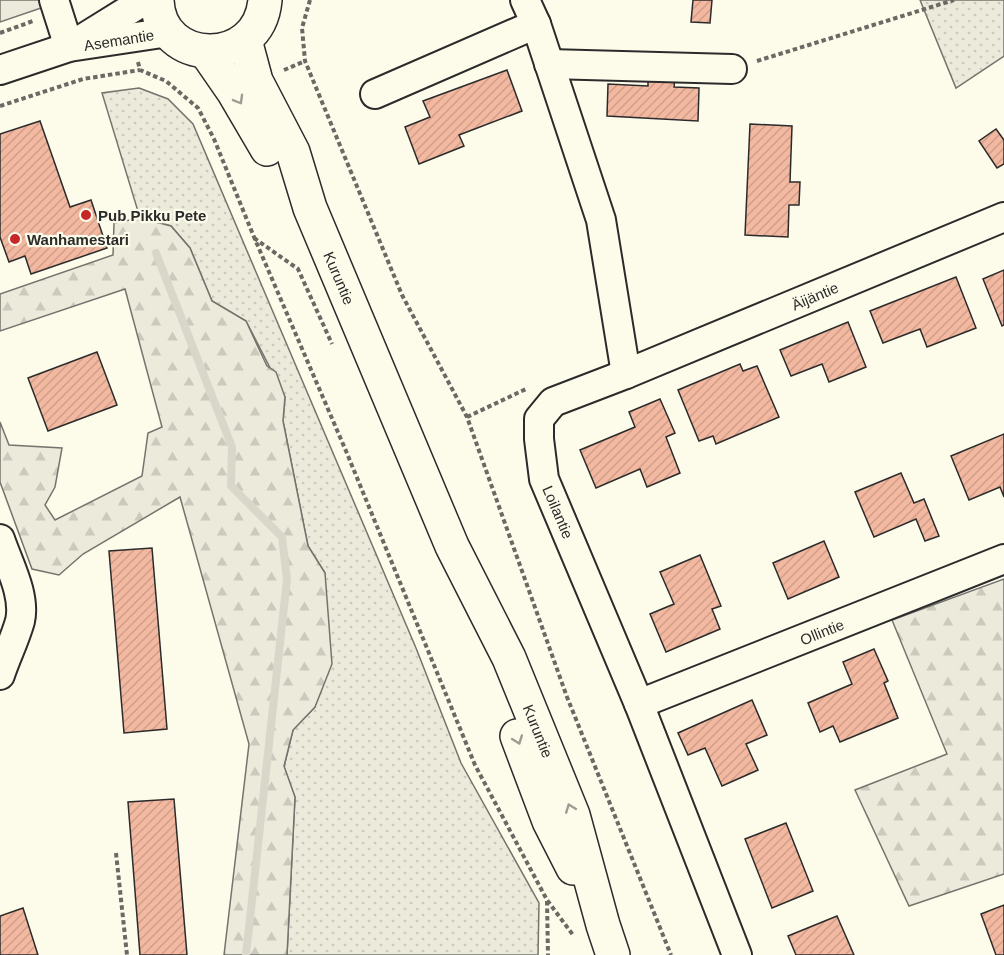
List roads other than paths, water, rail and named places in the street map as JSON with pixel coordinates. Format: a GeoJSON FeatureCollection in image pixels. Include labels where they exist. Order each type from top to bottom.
{"type":"FeatureCollection","features":[{"type":"Feature","properties":{"kind":"main road"},"geometry":{"type":"LineString","coordinates":[[157,0],[161,20],[169,32],[179,42],[206,52],[220,51],[245,40],[255,29],[266,1]]}},
{"type":"Feature","properties":{"kind":"main road","name":"Kuruntie"},"geometry":{"type":"LineString","coordinates":[[245,40],[256,81],[293,152],[310,208],[452,546],[509,658],[573,815],[597,939]]}},
{"type":"Feature","properties":{"kind":"main road","name":"Kuruntie"},"geometry":{"type":"LineString","coordinates":[[206,52],[233,91],[273,159],[310,208]]}},
{"type":"Feature","properties":{"kind":"street"},"geometry":{"type":"LineString","coordinates":[[54,0],[69,47]]}},
{"type":"Feature","properties":{"kind":"street","name":"Asemantie"},"geometry":{"type":"LineString","coordinates":[[69,47],[145,0]]}},
{"type":"Feature","properties":{"kind":"street"},"geometry":{"type":"LineString","coordinates":[[375,94],[530,12],[601,220],[626,374]]}},
{"type":"Feature","properties":{"kind":"street","name":"Asemantie"},"geometry":{"type":"LineString","coordinates":[[0,70],[69,47],[169,32]]}},
{"type":"Feature","properties":{"kind":"street"},"geometry":{"type":"LineString","coordinates":[[549,63],[732,69]]}},
{"type":"Feature","properties":{"kind":"street","name":"Äijäntie"},"geometry":{"type":"LineString","coordinates":[[626,374],[1004,217]]}},
{"type":"Feature","properties":{"kind":"street","name":"Loilantie"},"geometry":{"type":"LineString","coordinates":[[626,374],[553,402],[539,419],[544,479],[639,704],[737,955]]}},
{"type":"Feature","properties":{"kind":"street"},"geometry":{"type":"LineString","coordinates":[[0,539],[17,587],[21,606],[20,620],[0,675]]}},
{"type":"Feature","properties":{"kind":"street","name":"Ollintie"},"geometry":{"type":"LineString","coordinates":[[639,704],[1004,559]]}},
{"type":"Feature","properties":{"kind":"waterway"},"geometry":{"type":"LineString","coordinates":[[156,253],[232,447],[231,486],[282,537],[287,579],[246,955]]}},
{"type":"Feature","properties":{"kind":"place","name":"Pub Pikku Pete"},"geometry":{"type":"Point","coordinates":[86,215]}},
{"type":"Feature","properties":{"kind":"place","name":"Wanhamestari"},"geometry":{"type":"Point","coordinates":[15,239]}}]}
